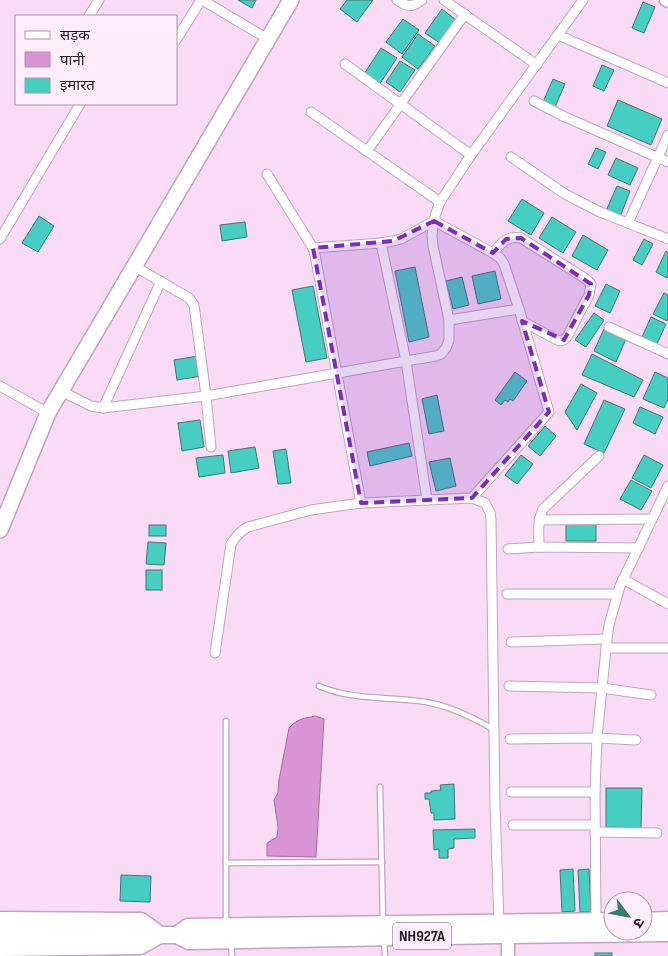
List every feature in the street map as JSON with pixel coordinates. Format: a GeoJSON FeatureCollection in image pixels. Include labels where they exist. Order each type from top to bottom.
{"type":"FeatureCollection","features":[{"type":"Feature","properties":{"kind":"highway"},"geometry":{"type":"LineString","coordinates":[[0,920],[140,922],[160,934],[140,946],[0,948]]}},
{"type":"Feature","properties":{"kind":"highway"},"geometry":{"type":"LineString","coordinates":[[653,921],[668,920]]}},
{"type":"Feature","properties":{"kind":"highway","name":"NH927A"},"geometry":{"type":"LineString","coordinates":[[503,929],[603,922]]}},
{"type":"Feature","properties":{"kind":"highway","name":"NH927A"},"geometry":{"type":"LineString","coordinates":[[0,934],[177,935],[188,927],[230,941],[384,930],[503,929],[668,933]]}},
{"type":"Feature","properties":{"kind":"main road"},"geometry":{"type":"LineString","coordinates":[[0,530],[48,412],[141,270],[291,0]]}},
{"type":"Feature","properties":{"kind":"main road"},"geometry":{"type":"LineString","coordinates":[[503,929],[508,956]]}},
{"type":"Feature","properties":{"kind":"street"},"geometry":{"type":"LineString","coordinates":[[90,15],[99,0]]}},
{"type":"Feature","properties":{"kind":"street"},"geometry":{"type":"LineString","coordinates":[[178,37],[202,0],[268,39]]}},
{"type":"Feature","properties":{"kind":"street"},"geometry":{"type":"LineString","coordinates":[[397,0],[405,6],[417,4],[422,0]]}},
{"type":"Feature","properties":{"kind":"street"},"geometry":{"type":"LineString","coordinates":[[444,0],[537,65]]}},
{"type":"Feature","properties":{"kind":"street"},"geometry":{"type":"LineString","coordinates":[[61,391],[81,402],[103,408],[206,396],[441,354],[449,340],[449,320],[432,235],[440,202],[471,155],[583,0]]}},
{"type":"Feature","properties":{"kind":"street"},"geometry":{"type":"LineString","coordinates":[[367,151],[465,14]]}},
{"type":"Feature","properties":{"kind":"street"},"geometry":{"type":"LineString","coordinates":[[558,35],[668,83]]}},
{"type":"Feature","properties":{"kind":"street"},"geometry":{"type":"LineString","coordinates":[[345,64],[471,155]]}},
{"type":"Feature","properties":{"kind":"street"},"geometry":{"type":"LineString","coordinates":[[534,101],[565,117],[668,162]]}},
{"type":"Feature","properties":{"kind":"street"},"geometry":{"type":"LineString","coordinates":[[0,240],[79,105]]}},
{"type":"Feature","properties":{"kind":"street"},"geometry":{"type":"LineString","coordinates":[[311,112],[440,202]]}},
{"type":"Feature","properties":{"kind":"street"},"geometry":{"type":"LineString","coordinates":[[628,223],[668,135]]}},
{"type":"Feature","properties":{"kind":"street"},"geometry":{"type":"LineString","coordinates":[[511,157],[565,194],[600,212],[668,239]]}},
{"type":"Feature","properties":{"kind":"street"},"geometry":{"type":"LineString","coordinates":[[267,174],[313,248],[318,264],[361,502]]}},
{"type":"Feature","properties":{"kind":"street"},"geometry":{"type":"LineString","coordinates":[[0,218],[9,224]]}},
{"type":"Feature","properties":{"kind":"street"},"geometry":{"type":"LineString","coordinates":[[313,248],[381,243],[401,239],[434,221]]}},
{"type":"Feature","properties":{"kind":"street"},"geometry":{"type":"LineString","coordinates":[[434,221],[493,253],[504,264],[549,412],[472,498]]}},
{"type":"Feature","properties":{"kind":"street"},"geometry":{"type":"LineString","coordinates":[[493,253],[506,239],[514,236],[521,238],[591,284],[589,295],[564,340],[560,341],[522,321]]}},
{"type":"Feature","properties":{"kind":"street"},"geometry":{"type":"LineString","coordinates":[[381,243],[406,361],[426,500]]}},
{"type":"Feature","properties":{"kind":"street"},"geometry":{"type":"LineString","coordinates":[[141,270],[189,298],[194,305],[211,447]]}},
{"type":"Feature","properties":{"kind":"street"},"geometry":{"type":"LineString","coordinates":[[103,408],[161,281]]}},
{"type":"Feature","properties":{"kind":"street"},"geometry":{"type":"LineString","coordinates":[[449,320],[519,309]]}},
{"type":"Feature","properties":{"kind":"street"},"geometry":{"type":"LineString","coordinates":[[609,327],[668,354]]}},
{"type":"Feature","properties":{"kind":"street"},"geometry":{"type":"LineString","coordinates":[[0,386],[48,412]]}},
{"type":"Feature","properties":{"kind":"street"},"geometry":{"type":"LineString","coordinates":[[539,547],[539,520],[543,509],[599,456]]}},
{"type":"Feature","properties":{"kind":"street"},"geometry":{"type":"LineString","coordinates":[[596,922],[595,792],[597,738],[609,625],[623,579],[668,486]]}},
{"type":"Feature","properties":{"kind":"street"},"geometry":{"type":"LineString","coordinates":[[214,653],[232,544],[242,530],[257,524],[311,510],[361,502],[472,498],[485,503],[490,512],[491,520],[495,804],[503,929]]}},
{"type":"Feature","properties":{"kind":"street"},"geometry":{"type":"LineString","coordinates":[[539,520],[652,519]]}},
{"type":"Feature","properties":{"kind":"street"},"geometry":{"type":"LineString","coordinates":[[508,549],[539,547],[639,548]]}},
{"type":"Feature","properties":{"kind":"street"},"geometry":{"type":"LineString","coordinates":[[623,579],[668,604]]}},
{"type":"Feature","properties":{"kind":"street"},"geometry":{"type":"LineString","coordinates":[[507,594],[618,594]]}},
{"type":"Feature","properties":{"kind":"street"},"geometry":{"type":"LineString","coordinates":[[511,642],[607,644],[668,648]]}},
{"type":"Feature","properties":{"kind":"street"},"geometry":{"type":"LineString","coordinates":[[509,686],[602,688],[651,695]]}},
{"type":"Feature","properties":{"kind":"street"},"geometry":{"type":"LineString","coordinates":[[510,740],[597,738],[636,740]]}},
{"type":"Feature","properties":{"kind":"street"},"geometry":{"type":"LineString","coordinates":[[511,792],[595,792]]}},
{"type":"Feature","properties":{"kind":"street"},"geometry":{"type":"LineString","coordinates":[[513,825],[595,828],[657,833]]}},
{"type":"Feature","properties":{"kind":"lane"},"geometry":{"type":"LineString","coordinates":[[319,686],[337,693],[427,702],[451,708],[494,729]]}},
{"type":"Feature","properties":{"kind":"lane"},"geometry":{"type":"LineString","coordinates":[[226,721],[226,863],[230,941]]}},
{"type":"Feature","properties":{"kind":"lane"},"geometry":{"type":"LineString","coordinates":[[380,787],[385,956]]}},
{"type":"Feature","properties":{"kind":"lane"},"geometry":{"type":"LineString","coordinates":[[226,863],[382,862]]}},
{"type":"Feature","properties":{"kind":"highlighted area"},"geometry":{"type":"Polygon","coordinates":[[[434,221],[493,253],[506,239],[521,238],[591,284],[589,295],[564,340],[522,321],[549,412],[472,498],[361,503],[313,248],[393,241],[434,221]]]}},
{"type":"Feature","properties":{"kind":"water"},"geometry":{"type":"Polygon","coordinates":[[[316,716],[324,719],[316,857],[267,856],[267,843],[277,837],[278,827],[274,800],[278,793],[289,728],[301,719],[316,716]]]}},
{"type":"Feature","properties":{"kind":"building"},"geometry":{"type":"Polygon","coordinates":[[[238,0],[256,0],[252,8],[238,0]]]}},
{"type":"Feature","properties":{"kind":"building"},"geometry":{"type":"Polygon","coordinates":[[[347,0],[373,0],[357,22],[340,9],[347,0]]]}},
{"type":"Feature","properties":{"kind":"building"},"geometry":{"type":"Polygon","coordinates":[[[643,2],[655,7],[644,33],[632,28],[643,2]]]}},
{"type":"Feature","properties":{"kind":"building"},"geometry":{"type":"Polygon","coordinates":[[[442,9],[456,20],[440,43],[425,33],[442,9]]]}},
{"type":"Feature","properties":{"kind":"building"},"geometry":{"type":"Polygon","coordinates":[[[403,19],[419,30],[402,54],[386,42],[403,19]]]}},
{"type":"Feature","properties":{"kind":"building"},"geometry":{"type":"Polygon","coordinates":[[[418,34],[435,46],[418,69],[402,57],[418,34]]]}},
{"type":"Feature","properties":{"kind":"building"},"geometry":{"type":"Polygon","coordinates":[[[381,48],[397,58],[379,85],[364,74],[381,48]]]}},
{"type":"Feature","properties":{"kind":"building"},"geometry":{"type":"Polygon","coordinates":[[[400,61],[415,70],[400,92],[386,82],[400,61]]]}},
{"type":"Feature","properties":{"kind":"building"},"geometry":{"type":"Polygon","coordinates":[[[602,65],[614,70],[604,91],[593,86],[602,65]]]}},
{"type":"Feature","properties":{"kind":"building"},"geometry":{"type":"Polygon","coordinates":[[[553,79],[565,84],[555,107],[543,102],[553,79]]]}},
{"type":"Feature","properties":{"kind":"building"},"geometry":{"type":"Polygon","coordinates":[[[618,100],[662,119],[651,145],[607,126],[618,100]]]}},
{"type":"Feature","properties":{"kind":"building"},"geometry":{"type":"Polygon","coordinates":[[[596,148],[606,152],[598,169],[588,164],[596,148]]]}},
{"type":"Feature","properties":{"kind":"building"},"geometry":{"type":"Polygon","coordinates":[[[616,158],[638,168],[630,185],[608,175],[616,158]]]}},
{"type":"Feature","properties":{"kind":"building"},"geometry":{"type":"Polygon","coordinates":[[[617,186],[630,191],[620,217],[606,211],[617,186]]]}},
{"type":"Feature","properties":{"kind":"building"},"geometry":{"type":"Polygon","coordinates":[[[522,199],[544,213],[531,235],[508,221],[522,199]]]}},
{"type":"Feature","properties":{"kind":"building"},"geometry":{"type":"Polygon","coordinates":[[[39,216],[54,226],[38,252],[22,243],[39,216]]]}},
{"type":"Feature","properties":{"kind":"building"},"geometry":{"type":"Polygon","coordinates":[[[552,217],[576,232],[563,253],[539,238],[552,217]]]}},
{"type":"Feature","properties":{"kind":"building"},"geometry":{"type":"Polygon","coordinates":[[[245,222],[247,237],[222,241],[220,225],[245,222]]]}},
{"type":"Feature","properties":{"kind":"building"},"geometry":{"type":"Polygon","coordinates":[[[583,235],[608,250],[597,270],[572,256],[583,235]]]}},
{"type":"Feature","properties":{"kind":"building"},"geometry":{"type":"Polygon","coordinates":[[[644,239],[653,244],[642,265],[633,260],[644,239]]]}},
{"type":"Feature","properties":{"kind":"building"},"geometry":{"type":"Polygon","coordinates":[[[666,251],[668,253],[667,278],[656,272],[666,251]]]}},
{"type":"Feature","properties":{"kind":"building"},"geometry":{"type":"Polygon","coordinates":[[[415,267],[429,337],[409,342],[395,271],[415,267]]]}},
{"type":"Feature","properties":{"kind":"building"},"geometry":{"type":"Polygon","coordinates":[[[495,271],[501,299],[478,304],[472,276],[495,271]]]}},
{"type":"Feature","properties":{"kind":"building"},"geometry":{"type":"Polygon","coordinates":[[[462,277],[469,305],[453,309],[446,281],[462,277]]]}},
{"type":"Feature","properties":{"kind":"building"},"geometry":{"type":"Polygon","coordinates":[[[606,284],[620,291],[610,313],[595,306],[606,284]]]}},
{"type":"Feature","properties":{"kind":"building"},"geometry":{"type":"Polygon","coordinates":[[[313,286],[327,358],[306,362],[292,290],[313,286]]]}},
{"type":"Feature","properties":{"kind":"building"},"geometry":{"type":"Polygon","coordinates":[[[664,293],[668,295],[667,321],[653,314],[664,293]]]}},
{"type":"Feature","properties":{"kind":"building"},"geometry":{"type":"Polygon","coordinates":[[[594,313],[604,320],[586,347],[575,340],[594,313]]]}},
{"type":"Feature","properties":{"kind":"building"},"geometry":{"type":"Polygon","coordinates":[[[651,317],[666,324],[657,344],[642,337],[651,317]]]}},
{"type":"Feature","properties":{"kind":"building"},"geometry":{"type":"Polygon","coordinates":[[[604,329],[626,339],[616,362],[594,351],[604,329]]]}},
{"type":"Feature","properties":{"kind":"building"},"geometry":{"type":"Polygon","coordinates":[[[592,354],[643,380],[634,397],[582,375],[592,354]]]}},
{"type":"Feature","properties":{"kind":"building"},"geometry":{"type":"Polygon","coordinates":[[[198,356],[201,376],[177,380],[174,360],[198,356]]]}},
{"type":"Feature","properties":{"kind":"building"},"geometry":{"type":"Polygon","coordinates":[[[515,372],[527,381],[513,401],[510,399],[508,402],[505,400],[501,405],[495,400],[515,372]]]}},
{"type":"Feature","properties":{"kind":"building"},"geometry":{"type":"Polygon","coordinates":[[[655,372],[668,378],[668,399],[664,408],[643,399],[655,372]]]}},
{"type":"Feature","properties":{"kind":"building"},"geometry":{"type":"Polygon","coordinates":[[[581,384],[597,393],[577,430],[565,412],[581,384]]]}},
{"type":"Feature","properties":{"kind":"building"},"geometry":{"type":"Polygon","coordinates":[[[437,395],[444,431],[429,434],[422,399],[437,395]]]}},
{"type":"Feature","properties":{"kind":"building"},"geometry":{"type":"Polygon","coordinates":[[[604,400],[625,409],[604,453],[584,444],[604,400]]]}},
{"type":"Feature","properties":{"kind":"building"},"geometry":{"type":"Polygon","coordinates":[[[640,407],[663,417],[655,434],[633,423],[640,407]]]}},
{"type":"Feature","properties":{"kind":"building"},"geometry":{"type":"Polygon","coordinates":[[[200,420],[204,447],[182,451],[178,423],[200,420]]]}},
{"type":"Feature","properties":{"kind":"building"},"geometry":{"type":"Polygon","coordinates":[[[545,426],[556,436],[540,456],[528,446],[545,426]]]}},
{"type":"Feature","properties":{"kind":"building"},"geometry":{"type":"Polygon","coordinates":[[[409,443],[412,456],[370,466],[367,452],[409,443]]]}},
{"type":"Feature","properties":{"kind":"building"},"geometry":{"type":"Polygon","coordinates":[[[255,447],[259,468],[231,473],[228,451],[255,447]]]}},
{"type":"Feature","properties":{"kind":"building"},"geometry":{"type":"Polygon","coordinates":[[[286,449],[291,483],[278,484],[273,451],[286,449]]]}},
{"type":"Feature","properties":{"kind":"building"},"geometry":{"type":"Polygon","coordinates":[[[223,455],[225,473],[199,477],[196,458],[223,455]]]}},
{"type":"Feature","properties":{"kind":"building"},"geometry":{"type":"Polygon","coordinates":[[[521,455],[533,464],[517,484],[505,475],[521,455]]]}},
{"type":"Feature","properties":{"kind":"building"},"geometry":{"type":"Polygon","coordinates":[[[644,455],[663,465],[651,488],[632,478],[644,455]]]}},
{"type":"Feature","properties":{"kind":"building"},"geometry":{"type":"Polygon","coordinates":[[[450,458],[456,486],[436,491],[429,462],[450,458]]]}},
{"type":"Feature","properties":{"kind":"building"},"geometry":{"type":"Polygon","coordinates":[[[631,480],[652,491],[641,510],[620,499],[631,480]]]}},
{"type":"Feature","properties":{"kind":"building"},"geometry":{"type":"Polygon","coordinates":[[[566,524],[596,524],[596,541],[566,541],[566,524]]]}},
{"type":"Feature","properties":{"kind":"building"},"geometry":{"type":"Polygon","coordinates":[[[149,525],[166,525],[166,536],[149,536],[149,525]]]}},
{"type":"Feature","properties":{"kind":"building"},"geometry":{"type":"Polygon","coordinates":[[[148,542],[166,543],[164,565],[146,564],[148,542]]]}},
{"type":"Feature","properties":{"kind":"building"},"geometry":{"type":"Polygon","coordinates":[[[146,570],[162,570],[162,590],[146,590],[146,570]]]}},
{"type":"Feature","properties":{"kind":"building"},"geometry":{"type":"Polygon","coordinates":[[[454,784],[455,819],[434,820],[434,813],[431,813],[429,799],[425,799],[425,793],[441,790],[440,785],[454,784]]]}},
{"type":"Feature","properties":{"kind":"building"},"geometry":{"type":"Polygon","coordinates":[[[606,788],[642,788],[641,828],[606,827],[606,788]]]}},
{"type":"Feature","properties":{"kind":"building"},"geometry":{"type":"Polygon","coordinates":[[[475,829],[475,838],[454,839],[454,848],[448,849],[448,858],[439,858],[439,849],[434,850],[433,830],[475,829]]]}},
{"type":"Feature","properties":{"kind":"building"},"geometry":{"type":"Polygon","coordinates":[[[573,869],[575,911],[562,912],[560,870],[573,869]]]}},
{"type":"Feature","properties":{"kind":"building"},"geometry":{"type":"Polygon","coordinates":[[[589,869],[591,912],[580,912],[578,870],[589,869]]]}},
{"type":"Feature","properties":{"kind":"building"},"geometry":{"type":"Polygon","coordinates":[[[121,875],[151,876],[150,902],[120,901],[121,875]]]}},
{"type":"Feature","properties":{"kind":"building"},"geometry":{"type":"Polygon","coordinates":[[[595,953],[612,953],[612,956],[595,956],[595,953]]]}}]}
